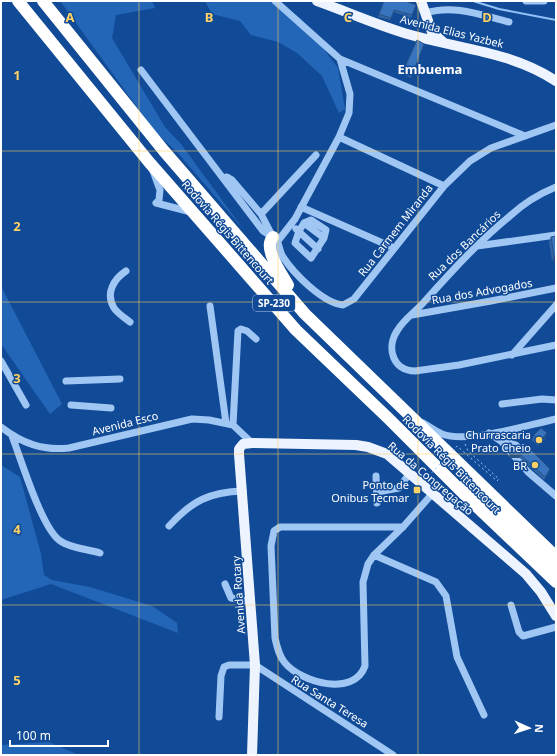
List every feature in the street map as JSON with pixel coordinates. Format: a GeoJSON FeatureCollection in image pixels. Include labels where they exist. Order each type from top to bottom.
{"type":"FeatureCollection","features":[{"type":"Feature","properties":{"kind":"highway","name":"Rodovia Régis Bittencourt"},"geometry":{"type":"LineString","coordinates":[[18,1],[149,162],[296,330],[556,582]]}},
{"type":"Feature","properties":{"kind":"highway","name":"Rodovia Régis Bittencourt"},"geometry":{"type":"LineString","coordinates":[[43,1],[164,151],[305,314],[556,557]]}},
{"type":"Feature","properties":{"kind":"highway"},"geometry":{"type":"LineString","coordinates":[[275,240],[268,244],[269,249],[305,314]]}},
{"type":"Feature","properties":{"kind":"highway"},"geometry":{"type":"LineString","coordinates":[[359,367],[402,417],[455,472],[556,570]]}},
{"type":"Feature","properties":{"kind":"highway"},"geometry":{"type":"LineString","coordinates":[[400,407],[418,420],[481,476],[490,489],[532,527],[546,548]]}},
{"type":"Feature","properties":{"kind":"main road","name":"Avenida Elias Yazbek"},"geometry":{"type":"LineString","coordinates":[[316,1],[408,34],[492,53],[527,64],[556,81]]}},
{"type":"Feature","properties":{"kind":"main road"},"geometry":{"type":"LineString","coordinates":[[421,1],[434,35],[443,43]]}},
{"type":"Feature","properties":{"kind":"main road"},"geometry":{"type":"LineString","coordinates":[[408,34],[422,30],[426,15]]}},
{"type":"Feature","properties":{"kind":"main road","name":"Rua da Congregação"},"geometry":{"type":"LineString","coordinates":[[252,443],[368,447],[387,454],[526,574],[541,592],[556,616]]}},
{"type":"Feature","properties":{"kind":"main road","name":"Avenida Rotary"},"geometry":{"type":"LineString","coordinates":[[252,443],[243,444],[239,449],[255,665],[252,755]]}},
{"type":"Feature","properties":{"kind":"street"},"geometry":{"type":"LineString","coordinates":[[275,1],[340,59],[525,136]]}},
{"type":"Feature","properties":{"kind":"street"},"geometry":{"type":"LineString","coordinates":[[526,1],[544,1]]}},
{"type":"Feature","properties":{"kind":"street"},"geometry":{"type":"LineString","coordinates":[[426,15],[445,8],[456,8],[509,22]]}},
{"type":"Feature","properties":{"kind":"street"},"geometry":{"type":"LineString","coordinates":[[141,70],[264,231],[275,240],[291,224],[314,185],[339,137],[349,113],[350,94],[340,59]]}},
{"type":"Feature","properties":{"kind":"street","name":"Rua Carmem Miranda"},"geometry":{"type":"LineString","coordinates":[[223,178],[232,180],[261,214],[269,226],[282,256],[299,276],[330,301],[343,305],[354,299],[444,186],[470,161],[491,148],[556,125]]}},
{"type":"Feature","properties":{"kind":"street"},"geometry":{"type":"LineString","coordinates":[[339,137],[444,186]]}},
{"type":"Feature","properties":{"kind":"street"},"geometry":{"type":"LineString","coordinates":[[261,214],[316,155]]}},
{"type":"Feature","properties":{"kind":"street"},"geometry":{"type":"LineString","coordinates":[[149,162],[160,190],[160,200],[156,203],[193,212]]}},
{"type":"Feature","properties":{"kind":"street","name":"Rua dos Bancários"},"geometry":{"type":"LineString","coordinates":[[512,355],[428,370],[409,371],[398,365],[393,359],[391,347],[397,331],[476,246],[510,216],[544,192],[556,187]]}},
{"type":"Feature","properties":{"kind":"street"},"geometry":{"type":"LineString","coordinates":[[301,207],[394,248]]}},
{"type":"Feature","properties":{"kind":"street"},"geometry":{"type":"LineString","coordinates":[[311,220],[326,230],[324,238],[318,249],[310,258],[295,243],[299,231],[304,223],[311,220]]}},
{"type":"Feature","properties":{"kind":"street"},"geometry":{"type":"LineString","coordinates":[[291,224],[318,249]]}},
{"type":"Feature","properties":{"kind":"street"},"geometry":{"type":"LineString","coordinates":[[476,246],[556,235]]}},
{"type":"Feature","properties":{"kind":"street"},"geometry":{"type":"LineString","coordinates":[[126,271],[117,277],[112,284],[110,295],[114,308],[130,322]]}},
{"type":"Feature","properties":{"kind":"street","name":"Rua dos Advogados"},"geometry":{"type":"LineString","coordinates":[[411,315],[556,288]]}},
{"type":"Feature","properties":{"kind":"street"},"geometry":{"type":"LineString","coordinates":[[512,355],[556,305]]}},
{"type":"Feature","properties":{"kind":"street"},"geometry":{"type":"LineString","coordinates":[[210,306],[229,424],[252,443]]}},
{"type":"Feature","properties":{"kind":"street"},"geometry":{"type":"LineString","coordinates":[[229,424],[238,331],[241,329],[247,331],[256,339]]}},
{"type":"Feature","properties":{"kind":"street"},"geometry":{"type":"LineString","coordinates":[[512,355],[556,345]]}},
{"type":"Feature","properties":{"kind":"street"},"geometry":{"type":"LineString","coordinates":[[1,361],[26,405]]}},
{"type":"Feature","properties":{"kind":"street"},"geometry":{"type":"LineString","coordinates":[[66,381],[120,379]]}},
{"type":"Feature","properties":{"kind":"street"},"geometry":{"type":"LineString","coordinates":[[502,404],[542,399],[556,400]]}},
{"type":"Feature","properties":{"kind":"street"},"geometry":{"type":"LineString","coordinates":[[71,405],[111,408]]}},
{"type":"Feature","properties":{"kind":"street","name":"Avenida Esco"},"geometry":{"type":"LineString","coordinates":[[1,427],[12,436],[30,445],[55,450],[192,419],[229,424]]}},
{"type":"Feature","properties":{"kind":"street"},"geometry":{"type":"LineString","coordinates":[[418,420],[442,434],[462,436],[489,433],[556,419]]}},
{"type":"Feature","properties":{"kind":"street"},"geometry":{"type":"LineString","coordinates":[[489,433],[501,441],[516,446],[526,455]]}},
{"type":"Feature","properties":{"kind":"street"},"geometry":{"type":"LineString","coordinates":[[12,436],[34,496],[54,535],[67,544],[100,552]]}},
{"type":"Feature","properties":{"kind":"street"},"geometry":{"type":"LineString","coordinates":[[501,441],[528,472],[554,494]]}},
{"type":"Feature","properties":{"kind":"street"},"geometry":{"type":"LineString","coordinates":[[377,492],[399,488],[409,474]]}},
{"type":"Feature","properties":{"kind":"street"},"geometry":{"type":"LineString","coordinates":[[545,475],[554,494]]}},
{"type":"Feature","properties":{"kind":"street"},"geometry":{"type":"LineString","coordinates":[[376,476],[377,503]]}},
{"type":"Feature","properties":{"kind":"street"},"geometry":{"type":"LineString","coordinates":[[169,526],[183,510],[204,498],[224,492],[243,491]]}},
{"type":"Feature","properties":{"kind":"street"},"geometry":{"type":"LineString","coordinates":[[403,528],[280,527],[274,531],[271,546],[275,638],[278,651],[285,663],[296,673],[308,679],[324,683],[349,682],[362,672],[365,666],[363,582],[368,564],[374,555],[403,528],[432,494]]}},
{"type":"Feature","properties":{"kind":"street"},"geometry":{"type":"LineString","coordinates":[[374,555],[436,582],[446,596],[457,657],[484,715]]}},
{"type":"Feature","properties":{"kind":"street"},"geometry":{"type":"LineString","coordinates":[[225,584],[231,598],[251,602]]}},
{"type":"Feature","properties":{"kind":"street"},"geometry":{"type":"LineString","coordinates":[[512,605],[519,632],[523,636],[556,627]]}},
{"type":"Feature","properties":{"kind":"street"},"geometry":{"type":"LineString","coordinates":[[219,717],[221,676],[224,667],[229,665],[255,665]]}},
{"type":"Feature","properties":{"kind":"street","name":"Rua Santa Teresa"},"geometry":{"type":"LineString","coordinates":[[255,665],[393,755]]}},
{"type":"Feature","properties":{"kind":"path"},"geometry":{"type":"LineString","coordinates":[[425,480],[457,446],[496,481],[499,479],[468,451],[462,436]]}},
{"type":"Feature","properties":{"kind":"shaded area"},"geometry":{"type":"Polygon","coordinates":[[[60,1],[152,1],[155,8],[116,15],[112,38],[165,127],[181,144],[244,230],[177,152],[155,132],[60,1]]]}},
{"type":"Feature","properties":{"kind":"shaded area"},"geometry":{"type":"Polygon","coordinates":[[[205,1],[276,1],[301,19],[338,68],[345,109],[339,113],[322,76],[297,53],[278,42],[251,35],[240,21],[212,14],[205,1]]]}},
{"type":"Feature","properties":{"kind":"shaded area"},"geometry":{"type":"Polygon","coordinates":[[[1,286],[62,404],[50,414],[1,344],[1,286]]]}},
{"type":"Feature","properties":{"kind":"shaded area"},"geometry":{"type":"Polygon","coordinates":[[[1,465],[20,477],[41,554],[44,575],[52,580],[90,587],[152,606],[177,623],[178,633],[51,584],[1,600],[1,465]]]}},
{"type":"Feature","properties":{"kind":"shaded area"},"geometry":{"type":"Polygon","coordinates":[[[49,742],[79,755],[1,755],[1,745],[49,742]]]}},
{"type":"Feature","properties":{"kind":"building"},"geometry":{"type":"Polygon","coordinates":[[[384,1],[405,1],[416,5],[412,15],[394,10],[391,18],[379,14],[384,1]]]}},
{"type":"Feature","properties":{"kind":"building"},"geometry":{"type":"Polygon","coordinates":[[[417,40],[424,44],[414,70],[405,67],[417,40]]]}},
{"type":"Feature","properties":{"kind":"building"},"geometry":{"type":"Polygon","coordinates":[[[556,236],[556,255],[554,256],[551,237],[556,236]]]}},
{"type":"Feature","properties":{"kind":"building"},"geometry":{"type":"Polygon","coordinates":[[[541,428],[547,433],[540,441],[534,435],[541,428]]]}},
{"type":"Feature","properties":{"kind":"building","name":"BR"},"geometry":{"type":"Polygon","coordinates":[[[526,445],[550,469],[545,477],[521,455],[510,455],[511,446],[526,445]]]}},
{"type":"Feature","properties":{"kind":"waterway"},"geometry":{"type":"LineString","coordinates":[[473,1],[499,9],[556,20]]}},
{"type":"Feature","properties":{"kind":"place","name":"Churrascaria Prato Cheio"},"geometry":{"type":"Point","coordinates":[539,440]}},
{"type":"Feature","properties":{"kind":"place","name":"BR"},"geometry":{"type":"Point","coordinates":[535,465]}},
{"type":"Feature","properties":{"kind":"place","name":"Ponto de Onibus Tecmar"},"geometry":{"type":"Point","coordinates":[417,490]}},
{"type":"Feature","properties":{"kind":"district","name":"Embuema"},"geometry":{"type":"Point","coordinates":[430,69]}}]}
